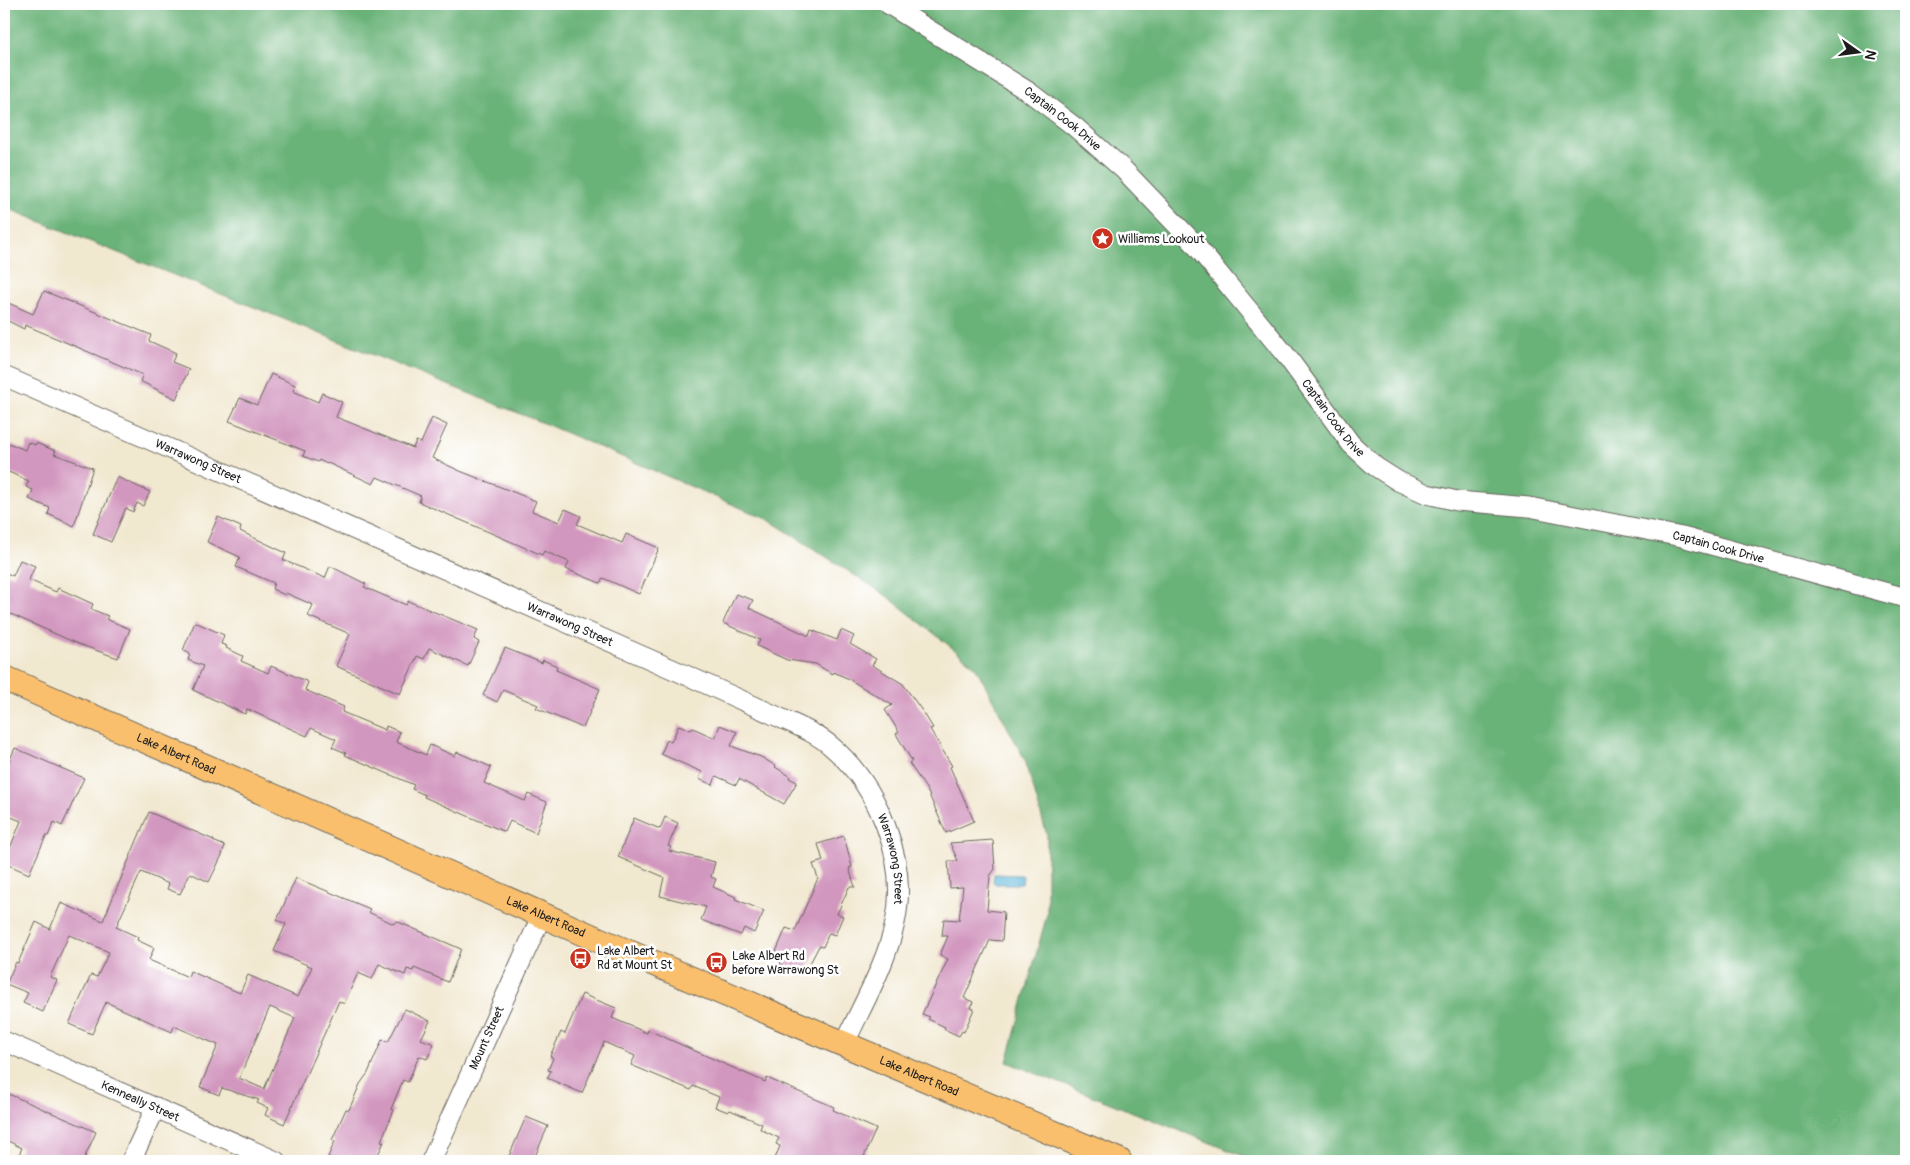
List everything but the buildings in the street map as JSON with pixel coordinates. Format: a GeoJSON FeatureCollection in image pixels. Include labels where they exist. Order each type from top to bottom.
{"type":"FeatureCollection","features":[{"type":"Feature","properties":{"kind":"main road","name":"Lake Albert Road"},"geometry":{"type":"LineString","coordinates":[[4,678],[542,915],[1120,1161]]}},
{"type":"Feature","properties":{"kind":"street","name":"Captain Cook Drive"},"geometry":{"type":"LineString","coordinates":[[888,4],[1029,92],[1075,127],[1123,169],[1194,242],[1288,358],[1351,444],[1376,467],[1398,481],[1427,494],[1457,501],[1528,507],[1682,537],[1906,598]]}},
{"type":"Feature","properties":{"kind":"street","name":"Warrawong Street"},"geometry":{"type":"LineString","coordinates":[[4,376],[695,679],[800,727],[830,745],[854,769],[873,798],[886,826],[895,859],[898,893],[895,922],[885,956],[844,1045]]}},
{"type":"Feature","properties":{"kind":"street","name":"Mount Street"},"geometry":{"type":"LineString","coordinates":[[432,1161],[542,915]]}},
{"type":"Feature","properties":{"kind":"street","name":"Kenneally Street"},"geometry":{"type":"LineString","coordinates":[[4,1040],[276,1161]]}},
{"type":"Feature","properties":{"kind":"street"},"geometry":{"type":"LineString","coordinates":[[131,1161],[156,1107]]}},
{"type":"Feature","properties":{"kind":"green space"},"geometry":{"type":"Polygon","coordinates":[[[4,4],[1906,4],[1906,1161],[1256,1161],[1007,1062],[1047,914],[1047,835],[1025,760],[975,666],[887,596],[769,520],[548,425],[4,207],[4,4]]]}},
{"type":"Feature","properties":{"kind":"water"},"geometry":{"type":"Polygon","coordinates":[[[994,874],[1021,875],[1023,876],[1022,884],[996,884],[993,882],[994,874]]]}},
{"type":"Feature","properties":{"kind":"place","name":"Williams Lookout"},"geometry":{"type":"Point","coordinates":[1102,239]}},
{"type":"Feature","properties":{"kind":"place","name":"Lake Albert Rd at Mount St"},"geometry":{"type":"Point","coordinates":[581,958]}},
{"type":"Feature","properties":{"kind":"place","name":"Lake Albert Rd before Warrawong St"},"geometry":{"type":"Point","coordinates":[716,963]}}]}
